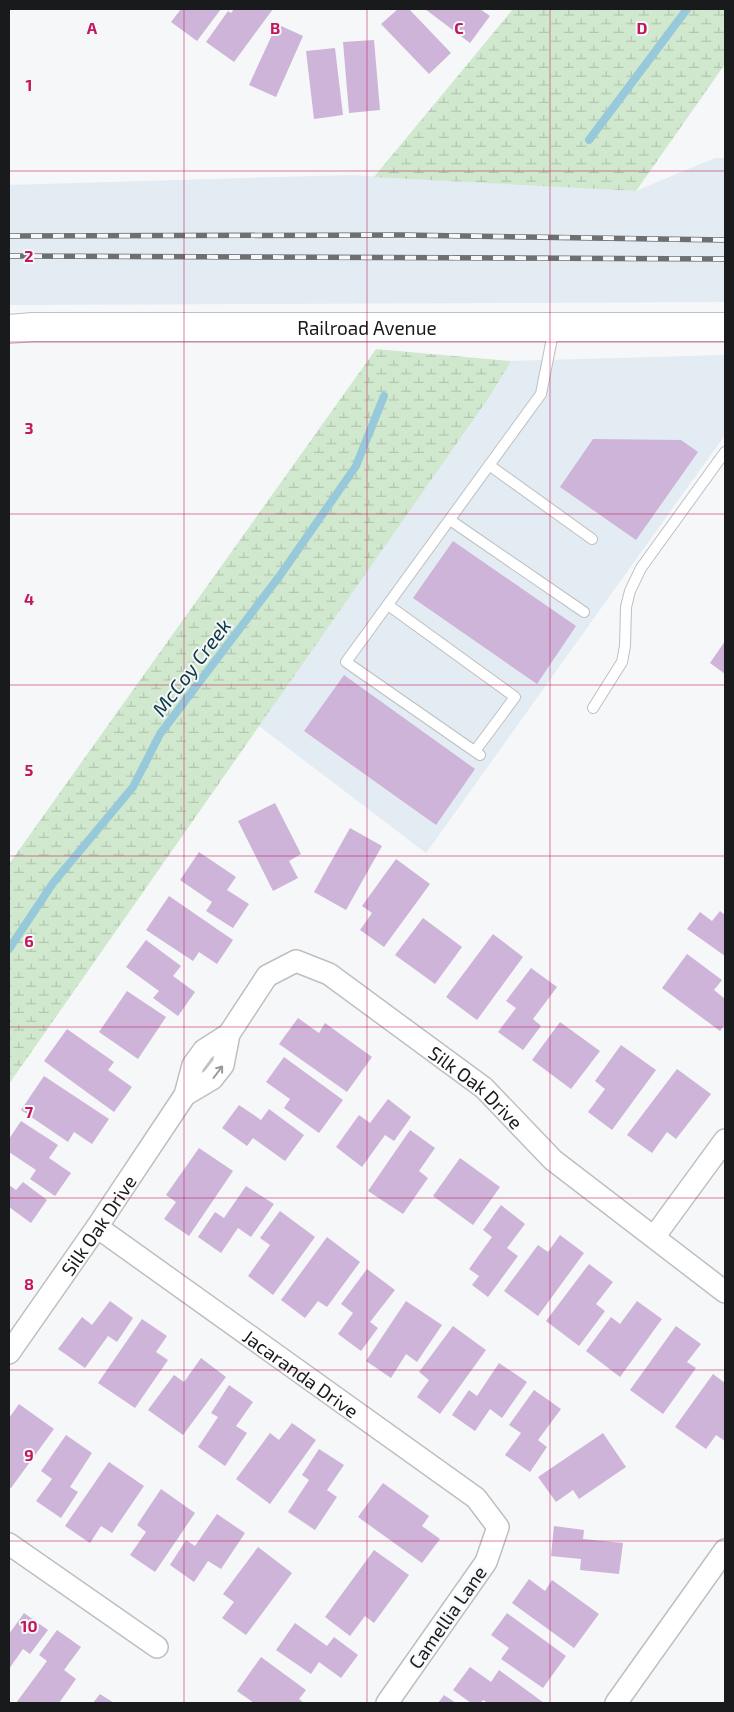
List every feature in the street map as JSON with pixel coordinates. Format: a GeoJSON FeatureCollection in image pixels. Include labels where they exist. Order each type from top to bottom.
{"type":"FeatureCollection","features":[{"type":"Feature","properties":{"kind":"main road","name":"Railroad Avenue"},"geometry":{"type":"LineString","coordinates":[[9,329],[32,327],[725,327]]}},
{"type":"Feature","properties":{"kind":"street","name":"Silk Oak Drive"},"geometry":{"type":"LineString","coordinates":[[9,1353],[97,1227],[185,1095],[212,1079],[223,1065],[229,1034],[267,976],[296,961],[329,974],[484,1088],[553,1160],[725,1292]]}},
{"type":"Feature","properties":{"kind":"street"},"geometry":{"type":"LineString","coordinates":[[654,1237],[725,1140]]}},
{"type":"Feature","properties":{"kind":"street","name":"Jacaranda Drive"},"geometry":{"type":"LineString","coordinates":[[97,1227],[476,1498],[498,1527]]}},
{"type":"Feature","properties":{"kind":"street","name":"Camellia Lane"},"geometry":{"type":"LineString","coordinates":[[386,1703],[486,1562],[498,1527]]}},
{"type":"Feature","properties":{"kind":"street"},"geometry":{"type":"LineString","coordinates":[[9,1544],[157,1647]]}},
{"type":"Feature","properties":{"kind":"street"},"geometry":{"type":"LineString","coordinates":[[616,1703],[725,1550]]}},
{"type":"Feature","properties":{"kind":"lane"},"geometry":{"type":"LineString","coordinates":[[388,605],[515,697],[477,753],[346,662],[541,394],[554,327]]}},
{"type":"Feature","properties":{"kind":"lane"},"geometry":{"type":"LineString","coordinates":[[594,708],[622,662],[625,646],[626,607],[630,591],[641,568],[725,452]]}},
{"type":"Feature","properties":{"kind":"lane"},"geometry":{"type":"LineString","coordinates":[[489,465],[592,539]]}},
{"type":"Feature","properties":{"kind":"lane"},"geometry":{"type":"LineString","coordinates":[[450,520],[584,612]]}},
{"type":"Feature","properties":{"kind":"shaded area"},"geometry":{"type":"Polygon","coordinates":[[[715,158],[725,158],[725,302],[9,305],[9,185],[351,175],[636,191],[715,158]]]}},
{"type":"Feature","properties":{"kind":"shaded area"},"geometry":{"type":"Polygon","coordinates":[[[725,355],[725,435],[426,853],[259,726],[511,361],[725,355]]]}},
{"type":"Feature","properties":{"kind":"green space"},"geometry":{"type":"Polygon","coordinates":[[[513,9],[725,9],[725,64],[636,191],[374,177],[513,9]]]}},
{"type":"Feature","properties":{"kind":"green space"},"geometry":{"type":"Polygon","coordinates":[[[376,349],[511,361],[489,397],[9,1084],[9,864],[376,349]]]}},
{"type":"Feature","properties":{"kind":"building"},"geometry":{"type":"Polygon","coordinates":[[[181,9],[221,9],[197,41],[171,22],[181,9]]]}},
{"type":"Feature","properties":{"kind":"building"},"geometry":{"type":"Polygon","coordinates":[[[234,9],[273,9],[234,62],[206,42],[228,11],[231,13],[234,9]]]}},
{"type":"Feature","properties":{"kind":"building"},"geometry":{"type":"Polygon","coordinates":[[[398,9],[409,9],[451,53],[429,74],[381,24],[398,9]]]}},
{"type":"Feature","properties":{"kind":"building"},"geometry":{"type":"Polygon","coordinates":[[[425,9],[480,9],[490,16],[470,43],[425,9]]]}},
{"type":"Feature","properties":{"kind":"building"},"geometry":{"type":"Polygon","coordinates":[[[277,24],[303,36],[276,97],[249,85],[277,24]]]}},
{"type":"Feature","properties":{"kind":"building"},"geometry":{"type":"Polygon","coordinates":[[[374,40],[380,110],[349,113],[343,42],[374,40]]]}},
{"type":"Feature","properties":{"kind":"building"},"geometry":{"type":"Polygon","coordinates":[[[335,48],[343,115],[314,119],[306,51],[335,48]]]}},
{"type":"Feature","properties":{"kind":"building"},"geometry":{"type":"Polygon","coordinates":[[[593,439],[681,440],[698,452],[636,540],[560,487],[593,439]]]}},
{"type":"Feature","properties":{"kind":"building"},"geometry":{"type":"Polygon","coordinates":[[[453,541],[576,626],[537,684],[413,598],[453,541]]]}},
{"type":"Feature","properties":{"kind":"building"},"geometry":{"type":"Polygon","coordinates":[[[725,641],[725,674],[710,663],[725,641]]]}},
{"type":"Feature","properties":{"kind":"building"},"geometry":{"type":"Polygon","coordinates":[[[344,675],[475,769],[436,825],[304,731],[344,675]]]}},
{"type":"Feature","properties":{"kind":"building"},"geometry":{"type":"Polygon","coordinates":[[[275,803],[301,854],[289,861],[298,878],[273,891],[238,821],[275,803]]]}},
{"type":"Feature","properties":{"kind":"building"},"geometry":{"type":"Polygon","coordinates":[[[350,828],[382,846],[346,910],[314,892],[350,828]]]}},
{"type":"Feature","properties":{"kind":"building"},"geometry":{"type":"Polygon","coordinates":[[[199,852],[236,877],[227,890],[249,904],[233,928],[206,911],[212,902],[180,880],[199,852]]]}},
{"type":"Feature","properties":{"kind":"building"},"geometry":{"type":"Polygon","coordinates":[[[396,859],[430,884],[384,947],[360,930],[372,913],[362,906],[396,859]]]}},
{"type":"Feature","properties":{"kind":"building"},"geometry":{"type":"Polygon","coordinates":[[[169,896],[233,940],[217,964],[199,952],[193,961],[146,930],[169,896]]]}},
{"type":"Feature","properties":{"kind":"building"},"geometry":{"type":"Polygon","coordinates":[[[720,911],[725,915],[725,956],[687,929],[700,912],[712,921],[720,911]]]}},
{"type":"Feature","properties":{"kind":"building"},"geometry":{"type":"Polygon","coordinates":[[[423,918],[462,947],[435,984],[395,955],[423,918]]]}},
{"type":"Feature","properties":{"kind":"building"},"geometry":{"type":"Polygon","coordinates":[[[493,934],[523,957],[477,1020],[446,997],[493,934]]]}},
{"type":"Feature","properties":{"kind":"building"},"geometry":{"type":"Polygon","coordinates":[[[146,940],[181,966],[173,976],[195,992],[178,1016],[153,998],[159,991],[126,967],[146,940]]]}},
{"type":"Feature","properties":{"kind":"building"},"geometry":{"type":"Polygon","coordinates":[[[687,954],[722,980],[714,990],[725,999],[725,1024],[720,1031],[662,988],[687,954]]]}},
{"type":"Feature","properties":{"kind":"building"},"geometry":{"type":"Polygon","coordinates":[[[531,968],[557,987],[533,1019],[541,1026],[523,1050],[498,1032],[516,1008],[506,1001],[531,968]]]}},
{"type":"Feature","properties":{"kind":"building"},"geometry":{"type":"Polygon","coordinates":[[[127,991],[166,1017],[138,1059],[99,1032],[127,991]]]}},
{"type":"Feature","properties":{"kind":"building"},"geometry":{"type":"Polygon","coordinates":[[[298,1018],[319,1033],[325,1023],[372,1057],[347,1092],[279,1044],[298,1018]]]}},
{"type":"Feature","properties":{"kind":"building"},"geometry":{"type":"Polygon","coordinates":[[[560,1022],[600,1051],[571,1089],[532,1060],[560,1022]]]}},
{"type":"Feature","properties":{"kind":"building"},"geometry":{"type":"Polygon","coordinates":[[[67,1029],[114,1062],[108,1070],[132,1087],[114,1112],[44,1061],[67,1029]]]}},
{"type":"Feature","properties":{"kind":"building"},"geometry":{"type":"Polygon","coordinates":[[[621,1045],[656,1070],[612,1130],[588,1112],[605,1089],[595,1081],[621,1045]]]}},
{"type":"Feature","properties":{"kind":"building"},"geometry":{"type":"Polygon","coordinates":[[[284,1057],[343,1100],[319,1133],[284,1108],[290,1099],[266,1082],[284,1057]]]}},
{"type":"Feature","properties":{"kind":"building"},"geometry":{"type":"Polygon","coordinates":[[[677,1069],[711,1094],[676,1139],[667,1132],[652,1153],[627,1135],[677,1069]]]}},
{"type":"Feature","properties":{"kind":"building"},"geometry":{"type":"Polygon","coordinates":[[[44,1076],[109,1119],[92,1144],[74,1132],[68,1142],[21,1110],[44,1076]]]}},
{"type":"Feature","properties":{"kind":"building"},"geometry":{"type":"Polygon","coordinates":[[[388,1099],[411,1117],[394,1141],[385,1135],[362,1167],[336,1147],[359,1115],[370,1123],[388,1099]]]}},
{"type":"Feature","properties":{"kind":"building"},"geometry":{"type":"Polygon","coordinates":[[[239,1105],[261,1120],[269,1109],[304,1135],[285,1161],[253,1138],[247,1146],[222,1128],[239,1105]]]}},
{"type":"Feature","properties":{"kind":"building"},"geometry":{"type":"Polygon","coordinates":[[[21,1121],[58,1145],[49,1158],[71,1173],[55,1196],[30,1179],[36,1170],[9,1152],[9,1139],[21,1121]]]}},
{"type":"Feature","properties":{"kind":"building"},"geometry":{"type":"Polygon","coordinates":[[[410,1130],[435,1148],[419,1171],[428,1178],[403,1214],[368,1191],[410,1130]]]}},
{"type":"Feature","properties":{"kind":"building"},"geometry":{"type":"Polygon","coordinates":[[[199,1148],[233,1171],[189,1236],[164,1219],[176,1202],[166,1195],[199,1148]]]}},
{"type":"Feature","properties":{"kind":"building"},"geometry":{"type":"Polygon","coordinates":[[[460,1158],[500,1187],[473,1225],[433,1196],[460,1158]]]}},
{"type":"Feature","properties":{"kind":"building"},"geometry":{"type":"Polygon","coordinates":[[[23,1182],[47,1200],[31,1223],[9,1207],[9,1185],[16,1190],[23,1182]]]}},
{"type":"Feature","properties":{"kind":"building"},"geometry":{"type":"Polygon","coordinates":[[[246,1186],[274,1204],[251,1237],[238,1228],[221,1253],[198,1237],[215,1212],[224,1218],[246,1186]]]}},
{"type":"Feature","properties":{"kind":"building"},"geometry":{"type":"Polygon","coordinates":[[[501,1205],[525,1224],[507,1248],[518,1256],[488,1297],[472,1285],[479,1276],[469,1269],[492,1237],[483,1230],[501,1205]]]}},
{"type":"Feature","properties":{"kind":"building"},"geometry":{"type":"Polygon","coordinates":[[[280,1211],[315,1237],[273,1295],[248,1276],[270,1245],[260,1238],[280,1211]]]}},
{"type":"Feature","properties":{"kind":"building"},"geometry":{"type":"Polygon","coordinates":[[[560,1235],[584,1253],[538,1316],[504,1291],[538,1245],[548,1252],[560,1235]]]}},
{"type":"Feature","properties":{"kind":"building"},"geometry":{"type":"Polygon","coordinates":[[[327,1237],[360,1262],[327,1307],[318,1301],[305,1318],[281,1300],[327,1237]]]}},
{"type":"Feature","properties":{"kind":"building"},"geometry":{"type":"Polygon","coordinates":[[[589,1264],[613,1282],[596,1304],[605,1311],[579,1346],[546,1321],[589,1264]]]}},
{"type":"Feature","properties":{"kind":"building"},"geometry":{"type":"Polygon","coordinates":[[[367,1269],[395,1290],[370,1322],[378,1328],[361,1351],[338,1334],[353,1313],[341,1304],[367,1269]]]}},
{"type":"Feature","properties":{"kind":"building"},"geometry":{"type":"Polygon","coordinates":[[[110,1301],[133,1318],[117,1342],[108,1336],[85,1368],[58,1349],[82,1317],[92,1325],[110,1301]]]}},
{"type":"Feature","properties":{"kind":"building"},"geometry":{"type":"Polygon","coordinates":[[[406,1301],[442,1325],[417,1362],[406,1354],[391,1378],[366,1361],[406,1301]]]}},
{"type":"Feature","properties":{"kind":"building"},"geometry":{"type":"Polygon","coordinates":[[[637,1301],[662,1319],[620,1377],[586,1351],[611,1317],[620,1324],[637,1301]]]}},
{"type":"Feature","properties":{"kind":"building"},"geometry":{"type":"Polygon","coordinates":[[[142,1319],[167,1336],[156,1352],[168,1360],[135,1408],[98,1383],[142,1319]]]}},
{"type":"Feature","properties":{"kind":"building"},"geometry":{"type":"Polygon","coordinates":[[[453,1326],[486,1350],[440,1414],[417,1397],[429,1380],[419,1372],[453,1326]]]}},
{"type":"Feature","properties":{"kind":"building"},"geometry":{"type":"Polygon","coordinates":[[[676,1326],[701,1344],[687,1362],[696,1368],[663,1414],[630,1390],[676,1326]]]}},
{"type":"Feature","properties":{"kind":"building"},"geometry":{"type":"Polygon","coordinates":[[[201,1358],[226,1377],[183,1435],[148,1410],[174,1375],[184,1382],[201,1358]]]}},
{"type":"Feature","properties":{"kind":"building"},"geometry":{"type":"Polygon","coordinates":[[[499,1363],[527,1382],[502,1418],[490,1409],[475,1431],[452,1415],[469,1390],[477,1396],[499,1363]]]}},
{"type":"Feature","properties":{"kind":"building"},"geometry":{"type":"Polygon","coordinates":[[[713,1374],[725,1383],[725,1441],[716,1435],[706,1449],[675,1427],[713,1374]]]}},
{"type":"Feature","properties":{"kind":"building"},"geometry":{"type":"Polygon","coordinates":[[[229,1385],[253,1402],[236,1426],[247,1433],[225,1466],[198,1447],[218,1417],[211,1413],[229,1385]]]}},
{"type":"Feature","properties":{"kind":"building"},"geometry":{"type":"Polygon","coordinates":[[[534,1390],[561,1409],[538,1440],[547,1447],[530,1472],[505,1455],[521,1433],[509,1425],[534,1390]]]}},
{"type":"Feature","properties":{"kind":"building"},"geometry":{"type":"Polygon","coordinates":[[[19,1404],[54,1429],[11,1488],[9,1487],[9,1418],[19,1404]]]}},
{"type":"Feature","properties":{"kind":"building"},"geometry":{"type":"Polygon","coordinates":[[[292,1423],[316,1440],[270,1504],[236,1479],[270,1433],[279,1440],[292,1423]]]}},
{"type":"Feature","properties":{"kind":"building"},"geometry":{"type":"Polygon","coordinates":[[[603,1433],[626,1467],[579,1499],[573,1490],[556,1502],[538,1477],[603,1433]]]}},
{"type":"Feature","properties":{"kind":"building"},"geometry":{"type":"Polygon","coordinates":[[[66,1435],[92,1453],[70,1487],[78,1492],[61,1518],[36,1501],[52,1479],[41,1471],[66,1435]]]}},
{"type":"Feature","properties":{"kind":"building"},"geometry":{"type":"Polygon","coordinates":[[[319,1449],[344,1465],[327,1490],[337,1497],[315,1530],[288,1512],[309,1480],[302,1475],[319,1449]]]}},
{"type":"Feature","properties":{"kind":"building"},"geometry":{"type":"Polygon","coordinates":[[[109,1462],[144,1486],[112,1533],[101,1526],[90,1543],[65,1526],[109,1462]]]}},
{"type":"Feature","properties":{"kind":"building"},"geometry":{"type":"Polygon","coordinates":[[[383,1483],[429,1516],[422,1526],[440,1539],[422,1563],[358,1517],[383,1483]]]}},
{"type":"Feature","properties":{"kind":"building"},"geometry":{"type":"Polygon","coordinates":[[[161,1489],[195,1513],[155,1572],[130,1555],[146,1532],[137,1525],[161,1489]]]}},
{"type":"Feature","properties":{"kind":"building"},"geometry":{"type":"Polygon","coordinates":[[[217,1514],[245,1533],[221,1569],[208,1561],[194,1582],[170,1565],[186,1540],[195,1546],[217,1514]]]}},
{"type":"Feature","properties":{"kind":"building"},"geometry":{"type":"Polygon","coordinates":[[[554,1526],[584,1530],[583,1539],[623,1543],[619,1574],[580,1570],[581,1559],[551,1556],[554,1526]]]}},
{"type":"Feature","properties":{"kind":"building"},"geometry":{"type":"Polygon","coordinates":[[[258,1547],[292,1573],[246,1635],[222,1618],[234,1602],[223,1594],[258,1547]]]}},
{"type":"Feature","properties":{"kind":"building"},"geometry":{"type":"Polygon","coordinates":[[[374,1550],[409,1575],[374,1623],[365,1616],[350,1636],[325,1617],[374,1550]]]}},
{"type":"Feature","properties":{"kind":"building"},"geometry":{"type":"Polygon","coordinates":[[[529,1579],[545,1591],[552,1580],[599,1614],[574,1648],[512,1603],[529,1579]]]}},
{"type":"Feature","properties":{"kind":"building"},"geometry":{"type":"Polygon","coordinates":[[[24,1613],[48,1630],[30,1654],[23,1649],[9,1669],[9,1634],[24,1613]]]}},
{"type":"Feature","properties":{"kind":"building"},"geometry":{"type":"Polygon","coordinates":[[[507,1613],[566,1656],[543,1688],[501,1659],[509,1648],[491,1635],[507,1613]]]}},
{"type":"Feature","properties":{"kind":"building"},"geometry":{"type":"Polygon","coordinates":[[[295,1623],[327,1646],[334,1637],[358,1655],[341,1678],[319,1662],[311,1674],[276,1650],[295,1623]]]}},
{"type":"Feature","properties":{"kind":"building"},"geometry":{"type":"Polygon","coordinates":[[[57,1630],[81,1647],[64,1670],[76,1679],[59,1703],[16,1703],[47,1661],[39,1655],[57,1630]]]}},
{"type":"Feature","properties":{"kind":"building"},"geometry":{"type":"Polygon","coordinates":[[[261,1657],[306,1690],[299,1699],[304,1703],[254,1703],[237,1691],[261,1657]]]}},
{"type":"Feature","properties":{"kind":"building"},"geometry":{"type":"Polygon","coordinates":[[[470,1667],[491,1682],[499,1670],[544,1703],[488,1703],[483,1700],[481,1703],[471,1703],[453,1690],[470,1667]]]}},
{"type":"Feature","properties":{"kind":"building"},"geometry":{"type":"Polygon","coordinates":[[[100,1694],[114,1703],[93,1703],[100,1694]]]}},
{"type":"Feature","properties":{"kind":"building"},"geometry":{"type":"Polygon","coordinates":[[[444,1695],[456,1703],[438,1703],[444,1695]]]}},
{"type":"Feature","properties":{"kind":"waterway"},"geometry":{"type":"LineString","coordinates":[[589,140],[687,9]]}},
{"type":"Feature","properties":{"kind":"waterway","name":"McCoy Creek"},"geometry":{"type":"LineString","coordinates":[[9,949],[53,883],[133,787],[160,734],[281,574],[356,466],[384,396]]}},
{"type":"Feature","properties":{"kind":"railway"},"geometry":{"type":"LineString","coordinates":[[9,236],[402,235],[725,240]]}},
{"type":"Feature","properties":{"kind":"railway"},"geometry":{"type":"LineString","coordinates":[[9,256],[725,259]]}}]}
